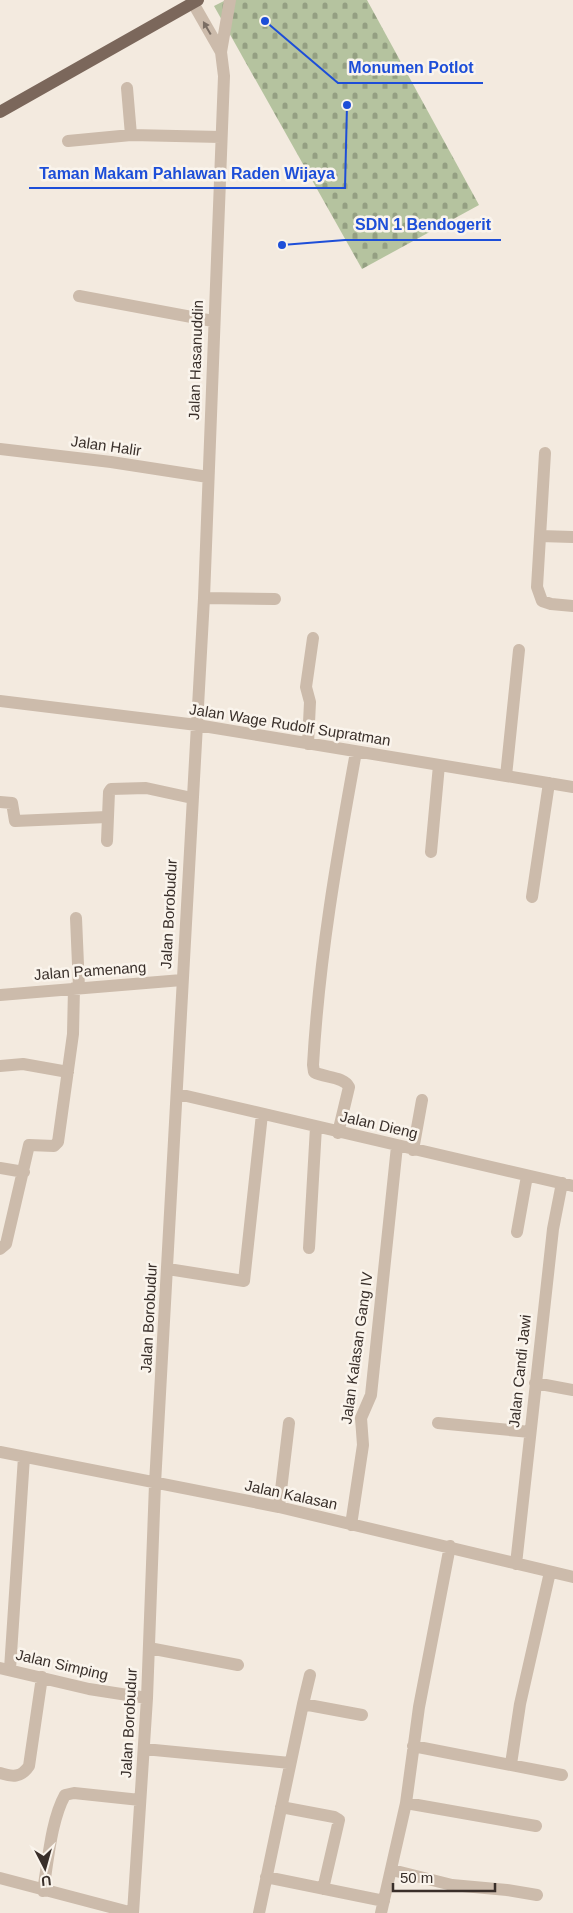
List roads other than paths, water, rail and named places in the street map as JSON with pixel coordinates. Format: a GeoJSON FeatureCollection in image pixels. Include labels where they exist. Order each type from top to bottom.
{"type":"FeatureCollection","features":[{"type":"Feature","properties":{"kind":"main road"},"geometry":{"type":"LineString","coordinates":[[0,112],[196,1]]}},
{"type":"Feature","properties":{"kind":"street"},"geometry":{"type":"LineString","coordinates":[[221,52],[230,0]]}},
{"type":"Feature","properties":{"kind":"street","name":"Jalan Hasanuddin"},"geometry":{"type":"LineString","coordinates":[[196,1],[221,52],[224,76],[213,321],[204,598],[197,725]]}},
{"type":"Feature","properties":{"kind":"street"},"geometry":{"type":"LineString","coordinates":[[127,88],[131,135]]}},
{"type":"Feature","properties":{"kind":"street"},"geometry":{"type":"LineString","coordinates":[[68,141],[131,135],[221,136]]}},
{"type":"Feature","properties":{"kind":"street"},"geometry":{"type":"LineString","coordinates":[[79,296],[213,321]]}},
{"type":"Feature","properties":{"kind":"street","name":"Jalan Halir"},"geometry":{"type":"LineString","coordinates":[[0,449],[111,462],[208,477]]}},
{"type":"Feature","properties":{"kind":"street"},"geometry":{"type":"LineString","coordinates":[[545,453],[537,578],[542,601],[551,604],[573,606]]}},
{"type":"Feature","properties":{"kind":"street"},"geometry":{"type":"LineString","coordinates":[[540,536],[573,537]]}},
{"type":"Feature","properties":{"kind":"street"},"geometry":{"type":"LineString","coordinates":[[204,598],[274,599]]}},
{"type":"Feature","properties":{"kind":"street"},"geometry":{"type":"LineString","coordinates":[[308,744],[310,702],[306,687],[313,638]]}},
{"type":"Feature","properties":{"kind":"street"},"geometry":{"type":"LineString","coordinates":[[506,776],[520,650]]}},
{"type":"Feature","properties":{"kind":"street","name":"Jalan Wage Rudolf Supratman"},"geometry":{"type":"LineString","coordinates":[[0,701],[197,725],[573,787]]}},
{"type":"Feature","properties":{"kind":"street","name":"Jalan Borobudur"},"geometry":{"type":"LineString","coordinates":[[133,1913],[147,1698],[156,1484],[197,725]]}},
{"type":"Feature","properties":{"kind":"street"},"geometry":{"type":"LineString","coordinates":[[338,1133],[349,1087],[343,1080],[314,1072],[313,1065],[317,996],[336,858],[356,752]]}},
{"type":"Feature","properties":{"kind":"street"},"geometry":{"type":"LineString","coordinates":[[431,852],[439,765]]}},
{"type":"Feature","properties":{"kind":"street"},"geometry":{"type":"LineString","coordinates":[[532,897],[549,783]]}},
{"type":"Feature","properties":{"kind":"street"},"geometry":{"type":"LineString","coordinates":[[107,841],[107,817],[109,792],[111,789],[153,790],[192,798]]}},
{"type":"Feature","properties":{"kind":"street"},"geometry":{"type":"LineString","coordinates":[[0,802],[12,803],[15,821],[107,817]]}},
{"type":"Feature","properties":{"kind":"street"},"geometry":{"type":"LineString","coordinates":[[0,1249],[6,1244],[29,1145],[54,1146],[58,1142],[73,1034],[77,988],[76,918]]}},
{"type":"Feature","properties":{"kind":"street","name":"Jalan Pamenang"},"geometry":{"type":"LineString","coordinates":[[0,995],[182,980]]}},
{"type":"Feature","properties":{"kind":"street"},"geometry":{"type":"LineString","coordinates":[[0,1066],[23,1064],[68,1072]]}},
{"type":"Feature","properties":{"kind":"street","name":"Jalan Dieng"},"geometry":{"type":"LineString","coordinates":[[178,1094],[338,1133],[568,1185]]}},
{"type":"Feature","properties":{"kind":"street"},"geometry":{"type":"LineString","coordinates":[[413,1150],[422,1100]]}},
{"type":"Feature","properties":{"kind":"street"},"geometry":{"type":"LineString","coordinates":[[168,1269],[244,1282],[262,1114]]}},
{"type":"Feature","properties":{"kind":"street"},"geometry":{"type":"LineString","coordinates":[[308,1248],[316,1127]]}},
{"type":"Feature","properties":{"kind":"street","name":"Jalan Kalasan Gang IV"},"geometry":{"type":"LineString","coordinates":[[351,1525],[363,1445],[362,1418],[370,1395],[397,1146]]}},
{"type":"Feature","properties":{"kind":"street"},"geometry":{"type":"LineString","coordinates":[[0,1168],[24,1172]]}},
{"type":"Feature","properties":{"kind":"street"},"geometry":{"type":"LineString","coordinates":[[517,1232],[527,1176]]}},
{"type":"Feature","properties":{"kind":"street","name":"Jalan Candi Jawi"},"geometry":{"type":"LineString","coordinates":[[516,1564],[553,1229],[558,1195],[568,1185]]}},
{"type":"Feature","properties":{"kind":"street"},"geometry":{"type":"LineString","coordinates":[[535,1383],[573,1390]]}},
{"type":"Feature","properties":{"kind":"street"},"geometry":{"type":"LineString","coordinates":[[279,1507],[289,1423]]}},
{"type":"Feature","properties":{"kind":"street"},"geometry":{"type":"LineString","coordinates":[[438,1423],[530,1432]]}},
{"type":"Feature","properties":{"kind":"street","name":"Jalan Kalasan"},"geometry":{"type":"LineString","coordinates":[[0,1452],[279,1507],[351,1525],[450,1546],[573,1577]]}},
{"type":"Feature","properties":{"kind":"street"},"geometry":{"type":"LineString","coordinates":[[5,1668],[24,1458]]}},
{"type":"Feature","properties":{"kind":"street"},"geometry":{"type":"LineString","coordinates":[[266,1877],[323,1888],[383,1907],[406,1802],[413,1746],[450,1546]]}},
{"type":"Feature","properties":{"kind":"street"},"geometry":{"type":"LineString","coordinates":[[512,1764],[520,1704],[550,1572]]}},
{"type":"Feature","properties":{"kind":"street"},"geometry":{"type":"LineString","coordinates":[[149,1648],[238,1665]]}},
{"type":"Feature","properties":{"kind":"street","name":"Jalan Simping"},"geometry":{"type":"LineString","coordinates":[[5,1668],[90,1689],[147,1698]]}},
{"type":"Feature","properties":{"kind":"street"},"geometry":{"type":"LineString","coordinates":[[259,1913],[310,1675]]}},
{"type":"Feature","properties":{"kind":"street"},"geometry":{"type":"LineString","coordinates":[[0,1773],[17,1776],[25,1773],[29,1766],[42,1676]]}},
{"type":"Feature","properties":{"kind":"street"},"geometry":{"type":"LineString","coordinates":[[303,1704],[362,1715]]}},
{"type":"Feature","properties":{"kind":"street"},"geometry":{"type":"LineString","coordinates":[[413,1746],[562,1774]]}},
{"type":"Feature","properties":{"kind":"street"},"geometry":{"type":"LineString","coordinates":[[144,1749],[290,1763]]}},
{"type":"Feature","properties":{"kind":"street"},"geometry":{"type":"LineString","coordinates":[[44,1891],[60,1802],[65,1795],[74,1793],[140,1800]]}},
{"type":"Feature","properties":{"kind":"street"},"geometry":{"type":"LineString","coordinates":[[406,1802],[536,1826]]}},
{"type":"Feature","properties":{"kind":"street"},"geometry":{"type":"LineString","coordinates":[[281,1807],[334,1817],[339,1820],[323,1888]]}},
{"type":"Feature","properties":{"kind":"street"},"geometry":{"type":"LineString","coordinates":[[392,1870],[452,1885],[537,1895]]}},
{"type":"Feature","properties":{"kind":"street"},"geometry":{"type":"LineString","coordinates":[[0,1878],[133,1913]]}},
{"type":"Feature","properties":{"kind":"place","name":"Monumen Potlot"},"geometry":{"type":"Point","coordinates":[265,21]}},
{"type":"Feature","properties":{"kind":"place","name":"Taman Makam Pahlawan Raden Wijaya"},"geometry":{"type":"Point","coordinates":[347,105]}},
{"type":"Feature","properties":{"kind":"place","name":"SDN 1 Bendogerit"},"geometry":{"type":"Point","coordinates":[282,245]}}]}
